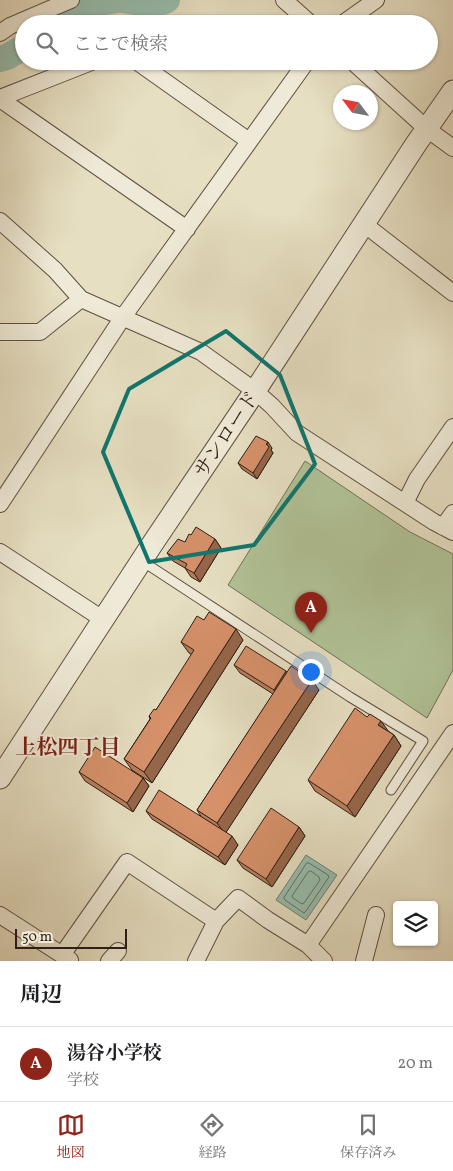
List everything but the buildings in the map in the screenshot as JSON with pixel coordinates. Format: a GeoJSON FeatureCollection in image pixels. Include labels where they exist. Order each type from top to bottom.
{"type":"FeatureCollection","features":[{"type":"Feature","properties":{"kind":"street"},"geometry":{"type":"LineString","coordinates":[[35,15],[70,0]]}},
{"type":"Feature","properties":{"kind":"street"},"geometry":{"type":"LineString","coordinates":[[284,0],[301,15]]}},
{"type":"Feature","properties":{"kind":"street"},"geometry":{"type":"LineString","coordinates":[[355,15],[376,0]]}},
{"type":"Feature","properties":{"kind":"street"},"geometry":{"type":"LineString","coordinates":[[0,33],[15,24]]}},
{"type":"Feature","properties":{"kind":"street"},"geometry":{"type":"LineString","coordinates":[[0,99],[72,70]]}},
{"type":"Feature","properties":{"kind":"street"},"geometry":{"type":"LineString","coordinates":[[149,70],[250,141]]}},
{"type":"Feature","properties":{"kind":"street"},"geometry":{"type":"LineString","coordinates":[[2,495],[123,317],[301,70]]}},
{"type":"Feature","properties":{"kind":"street"},"geometry":{"type":"LineString","coordinates":[[362,70],[427,129],[453,148]]}},
{"type":"Feature","properties":{"kind":"street","name":"サンロード"},"geometry":{"type":"LineString","coordinates":[[0,778],[453,91]]}},
{"type":"Feature","properties":{"kind":"street"},"geometry":{"type":"LineString","coordinates":[[0,99],[187,229]]}},
{"type":"Feature","properties":{"kind":"street"},"geometry":{"type":"LineString","coordinates":[[0,221],[56,270],[81,299],[201,352],[255,391],[297,433],[448,529],[453,512]]}},
{"type":"Feature","properties":{"kind":"street"},"geometry":{"type":"LineString","coordinates":[[364,224],[453,293]]}},
{"type":"Feature","properties":{"kind":"street"},"geometry":{"type":"LineString","coordinates":[[0,332],[40,332],[81,299]]}},
{"type":"Feature","properties":{"kind":"street"},"geometry":{"type":"LineString","coordinates":[[405,503],[417,479],[453,427]]}},
{"type":"Feature","properties":{"kind":"street"},"geometry":{"type":"LineString","coordinates":[[0,552],[104,620]]}},
{"type":"Feature","properties":{"kind":"street"},"geometry":{"type":"LineString","coordinates":[[308,945],[453,733]]}},
{"type":"Feature","properties":{"kind":"street"},"geometry":{"type":"LineString","coordinates":[[0,915],[67,958],[127,862],[216,921]]}},
{"type":"Feature","properties":{"kind":"street"},"geometry":{"type":"LineString","coordinates":[[204,958],[216,921],[238,898],[268,920],[308,945],[324,961]]}},
{"type":"Feature","properties":{"kind":"street"},"geometry":{"type":"LineString","coordinates":[[364,961],[376,915]]}},
{"type":"Feature","properties":{"kind":"lane"},"geometry":{"type":"LineString","coordinates":[[142,561],[350,697],[423,741],[391,790]]}},
{"type":"Feature","properties":{"kind":"highlighted area"},"geometry":{"type":"Polygon","coordinates":[[[226,331],[280,375],[315,464],[254,545],[149,562],[103,452],[129,389],[226,331]]]}},
{"type":"Feature","properties":{"kind":"shaded area"},"geometry":{"type":"Polygon","coordinates":[[[305,461],[410,532],[453,554],[453,670],[427,718],[228,585],[305,461]]]}},
{"type":"Feature","properties":{"kind":"water"},"geometry":{"type":"Polygon","coordinates":[[[306,855],[337,875],[306,920],[276,900],[306,855]]]}},
{"type":"Feature","properties":{"kind":"waterway"},"geometry":{"type":"LineString","coordinates":[[63,15],[76,7],[117,0]]}},
{"type":"Feature","properties":{"kind":"waterway"},"geometry":{"type":"LineString","coordinates":[[123,0],[151,4],[167,0]]}},
{"type":"Feature","properties":{"kind":"waterway"},"geometry":{"type":"LineString","coordinates":[[0,59],[15,52]]}},
{"type":"Feature","properties":{"kind":"place","name":"湯谷小学校"},"geometry":{"type":"Point","coordinates":[311,633]}},
{"type":"Feature","properties":{"kind":"district","name":"上松四丁目"},"geometry":{"type":"Point","coordinates":[68,747]}}]}
